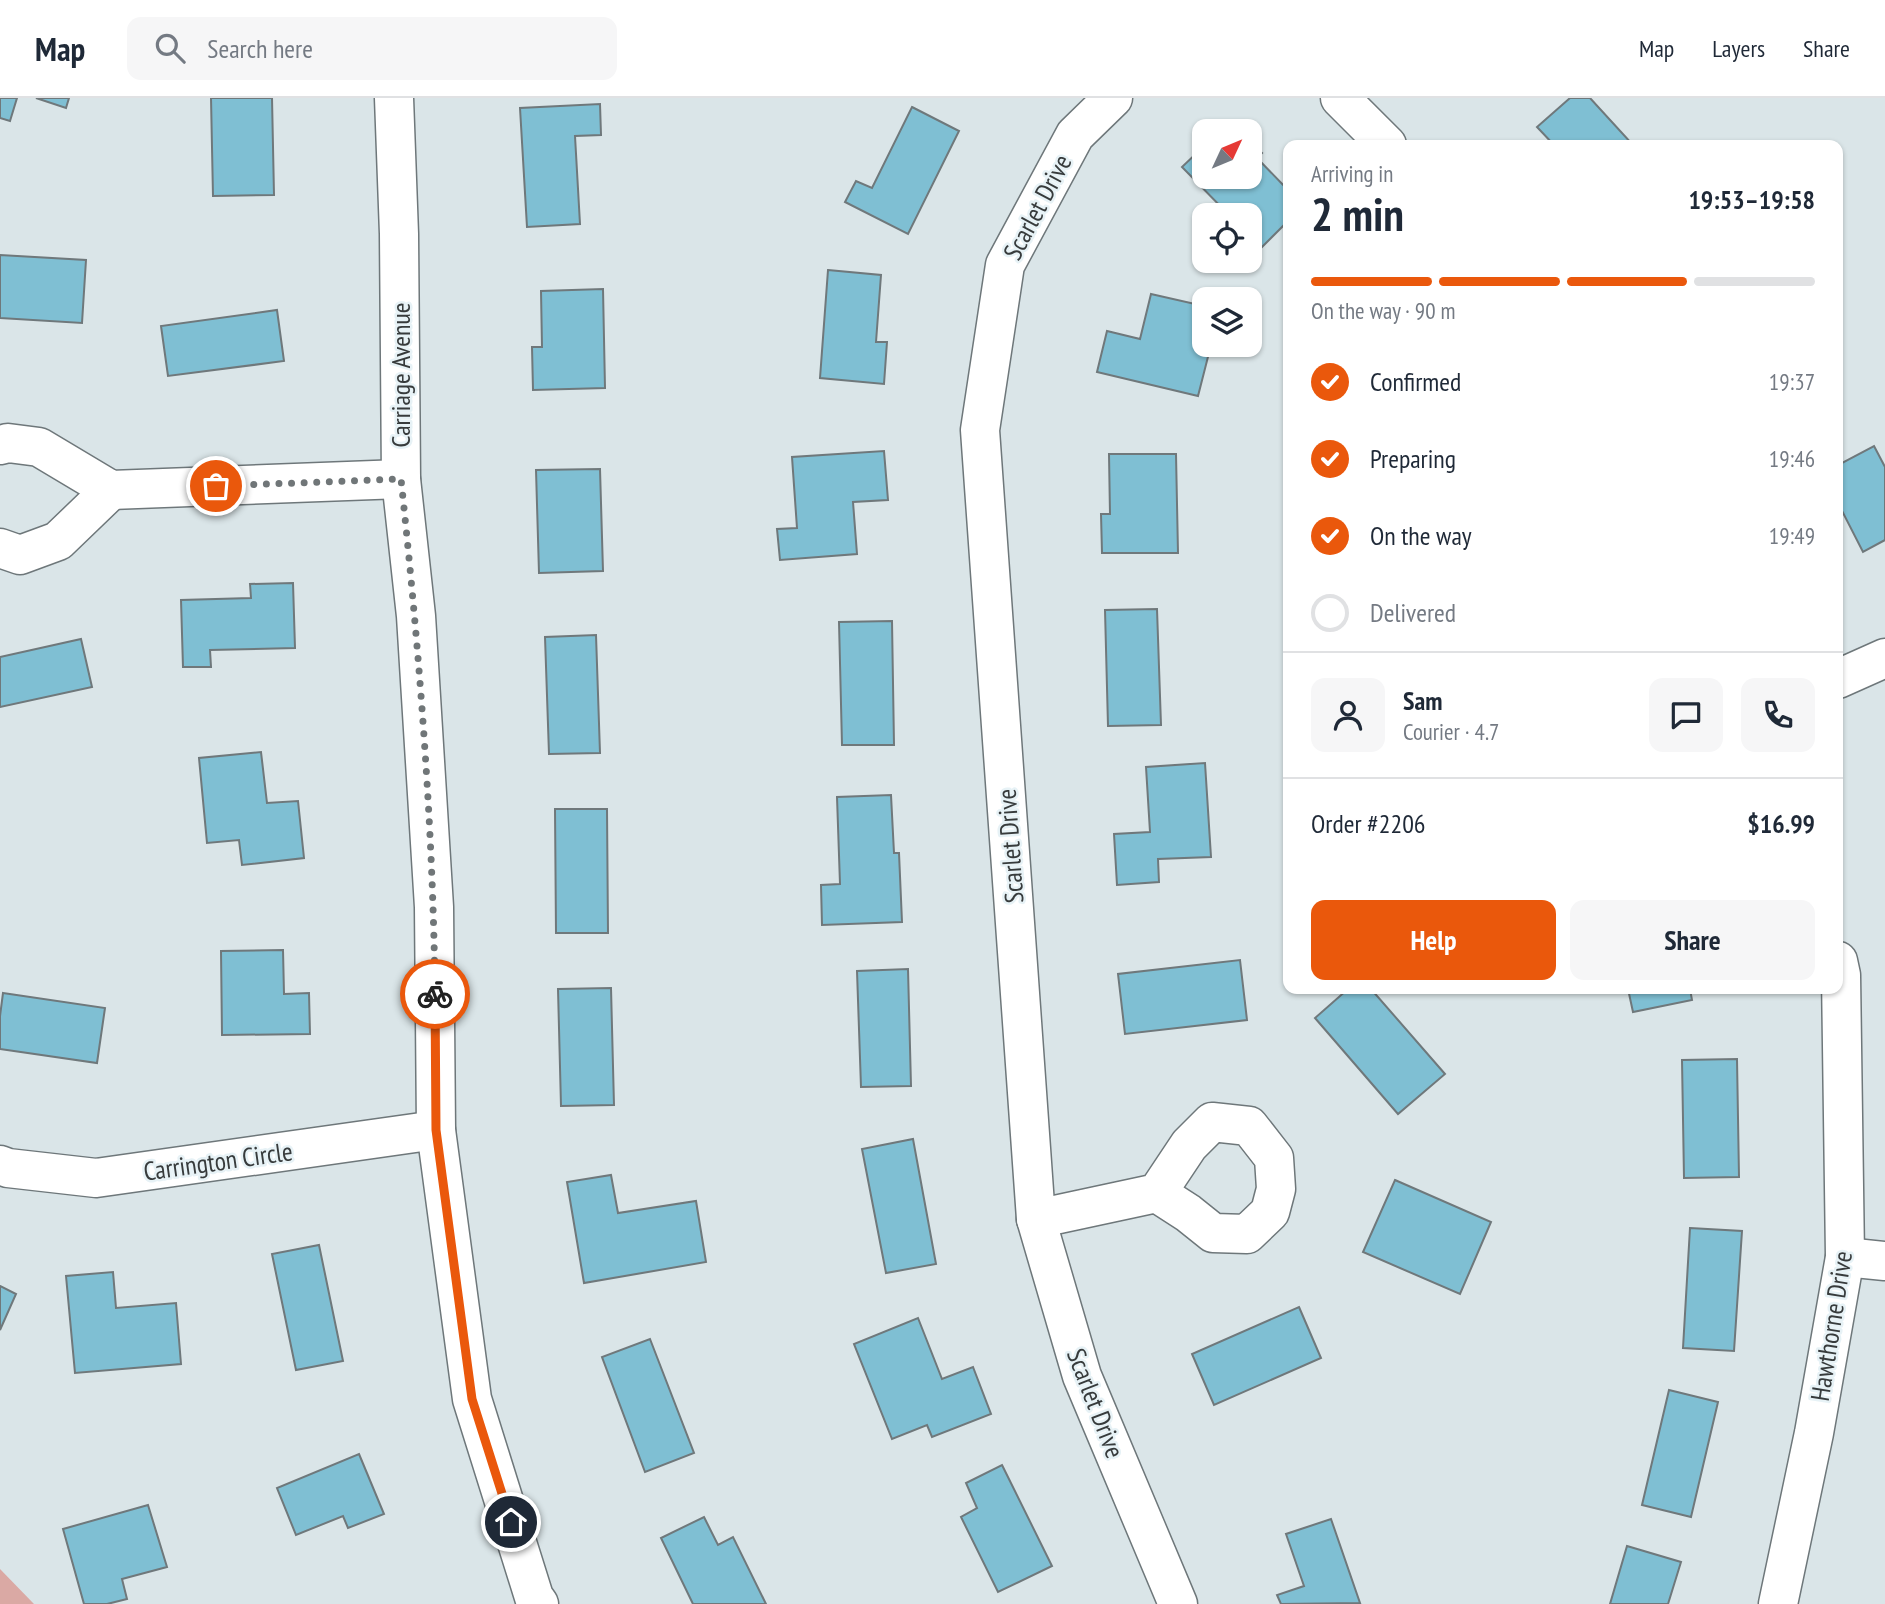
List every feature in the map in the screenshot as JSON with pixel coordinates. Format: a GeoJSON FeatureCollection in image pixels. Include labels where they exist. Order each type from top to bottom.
{"type":"FeatureCollection","features":[{"type":"Feature","properties":{"kind":"street","name":"Carriage Avenue"},"geometry":{"type":"LineString","coordinates":[[394,98],[399,234],[401,479],[415,616],[434,907],[436,1130],[472,1399],[529,1602]]}},
{"type":"Feature","properties":{"kind":"street","name":"Scarlet Drive"},"geometry":{"type":"LineString","coordinates":[[1112,98],[1076,135],[1005,265],[980,430],[1036,1219],[1082,1376],[1178,1604]]}},
{"type":"Feature","properties":{"kind":"street"},"geometry":{"type":"LineString","coordinates":[[1340,98],[1382,140]]}},
{"type":"Feature","properties":{"kind":"street"},"geometry":{"type":"LineString","coordinates":[[0,445],[8,443],[39,447],[111,490],[401,479]]}},
{"type":"Feature","properties":{"kind":"street"},"geometry":{"type":"LineString","coordinates":[[0,548],[20,555],[58,541],[111,490]]}},
{"type":"Feature","properties":{"kind":"street"},"geometry":{"type":"LineString","coordinates":[[1843,677],[1885,658]]}},
{"type":"Feature","properties":{"kind":"street","name":"Hawthorne Drive"},"geometry":{"type":"LineString","coordinates":[[1779,1604],[1846,1257],[1842,994]]}},
{"type":"Feature","properties":{"kind":"street","name":"Carrington Circle"},"geometry":{"type":"LineString","coordinates":[[0,1165],[96,1178],[436,1130]]}},
{"type":"Feature","properties":{"kind":"street"},"geometry":{"type":"LineString","coordinates":[[1036,1219],[1157,1193]]}},
{"type":"Feature","properties":{"kind":"street"},"geometry":{"type":"LineString","coordinates":[[1846,1257],[1885,1261]]}},
{"type":"Feature","properties":{"kind":"shaded area"},"geometry":{"type":"Polygon","coordinates":[[[0,1569],[34,1604],[0,1604],[0,1569]]]}},
{"type":"Feature","properties":{"kind":"building"},"geometry":{"type":"Polygon","coordinates":[[[0,98],[17,98],[10,121],[0,118],[0,98]]]}},
{"type":"Feature","properties":{"kind":"building"},"geometry":{"type":"Polygon","coordinates":[[[36,98],[69,98],[66,108],[36,98]]]}},
{"type":"Feature","properties":{"kind":"building"},"geometry":{"type":"Polygon","coordinates":[[[211,98],[272,98],[274,195],[213,196],[211,98]]]}},
{"type":"Feature","properties":{"kind":"building"},"geometry":{"type":"Polygon","coordinates":[[[1570,98],[1590,98],[1628,140],[1549,140],[1537,127],[1570,98]]]}},
{"type":"Feature","properties":{"kind":"building"},"geometry":{"type":"Polygon","coordinates":[[[600,104],[601,135],[575,136],[580,224],[527,227],[520,108],[600,104]]]}},
{"type":"Feature","properties":{"kind":"building"},"geometry":{"type":"Polygon","coordinates":[[[912,107],[959,131],[908,234],[845,202],[856,181],[872,188],[912,107]]]}},
{"type":"Feature","properties":{"kind":"building"},"geometry":{"type":"Polygon","coordinates":[[[1192,157],[1192,177],[1182,167],[1192,157]]]}},
{"type":"Feature","properties":{"kind":"building"},"geometry":{"type":"Polygon","coordinates":[[[1262,163],[1283,185],[1283,226],[1262,247],[1262,203],[1217,203],[1204,189],[1262,189],[1262,163]]]}},
{"type":"Feature","properties":{"kind":"building"},"geometry":{"type":"Polygon","coordinates":[[[0,255],[86,260],[82,323],[0,318],[0,255]]]}},
{"type":"Feature","properties":{"kind":"building"},"geometry":{"type":"Polygon","coordinates":[[[828,270],[881,275],[876,342],[887,342],[884,384],[820,378],[828,270]]]}},
{"type":"Feature","properties":{"kind":"building"},"geometry":{"type":"Polygon","coordinates":[[[603,289],[605,388],[533,390],[532,347],[542,347],[541,291],[603,289]]]}},
{"type":"Feature","properties":{"kind":"building"},"geometry":{"type":"Polygon","coordinates":[[[1151,294],[1192,303],[1192,357],[1208,357],[1198,396],[1097,372],[1107,331],[1140,339],[1151,294]]]}},
{"type":"Feature","properties":{"kind":"building"},"geometry":{"type":"Polygon","coordinates":[[[277,310],[284,361],[168,376],[161,326],[277,310]]]}},
{"type":"Feature","properties":{"kind":"building"},"geometry":{"type":"Polygon","coordinates":[[[1874,446],[1885,467],[1885,540],[1863,552],[1843,513],[1843,462],[1874,446]]]}},
{"type":"Feature","properties":{"kind":"building"},"geometry":{"type":"Polygon","coordinates":[[[884,451],[888,500],[853,502],[857,554],[780,560],[777,529],[797,528],[792,457],[884,451]]]}},
{"type":"Feature","properties":{"kind":"building"},"geometry":{"type":"Polygon","coordinates":[[[1109,454],[1176,454],[1178,553],[1102,553],[1101,514],[1110,514],[1109,454]]]}},
{"type":"Feature","properties":{"kind":"building"},"geometry":{"type":"Polygon","coordinates":[[[600,469],[603,571],[539,573],[536,470],[600,469]]]}},
{"type":"Feature","properties":{"kind":"building"},"geometry":{"type":"Polygon","coordinates":[[[293,583],[295,648],[210,650],[211,667],[183,667],[181,600],[251,598],[250,584],[293,583]]]}},
{"type":"Feature","properties":{"kind":"building"},"geometry":{"type":"Polygon","coordinates":[[[1157,609],[1161,725],[1108,726],[1105,610],[1157,609]]]}},
{"type":"Feature","properties":{"kind":"building"},"geometry":{"type":"Polygon","coordinates":[[[892,621],[894,745],[842,745],[839,622],[892,621]]]}},
{"type":"Feature","properties":{"kind":"building"},"geometry":{"type":"Polygon","coordinates":[[[596,635],[600,753],[549,754],[545,637],[596,635]]]}},
{"type":"Feature","properties":{"kind":"building"},"geometry":{"type":"Polygon","coordinates":[[[81,639],[92,687],[0,707],[0,657],[81,639]]]}},
{"type":"Feature","properties":{"kind":"building"},"geometry":{"type":"Polygon","coordinates":[[[261,752],[267,803],[298,801],[304,858],[242,865],[239,840],[207,843],[199,758],[261,752]]]}},
{"type":"Feature","properties":{"kind":"building"},"geometry":{"type":"Polygon","coordinates":[[[1205,763],[1211,857],[1158,859],[1159,882],[1117,885],[1114,834],[1150,832],[1146,767],[1205,763]]]}},
{"type":"Feature","properties":{"kind":"building"},"geometry":{"type":"Polygon","coordinates":[[[891,795],[894,853],[899,853],[902,922],[822,925],[821,885],[840,884],[837,797],[891,795]]]}},
{"type":"Feature","properties":{"kind":"building"},"geometry":{"type":"Polygon","coordinates":[[[555,809],[607,809],[608,933],[556,933],[555,809]]]}},
{"type":"Feature","properties":{"kind":"building"},"geometry":{"type":"Polygon","coordinates":[[[283,950],[284,994],[309,993],[310,1034],[222,1035],[221,951],[283,950]]]}},
{"type":"Feature","properties":{"kind":"building"},"geometry":{"type":"Polygon","coordinates":[[[1240,960],[1247,1020],[1125,1034],[1118,974],[1240,960]]]}},
{"type":"Feature","properties":{"kind":"building"},"geometry":{"type":"Polygon","coordinates":[[[908,969],[911,1086],[861,1087],[857,971],[908,969]]]}},
{"type":"Feature","properties":{"kind":"building"},"geometry":{"type":"Polygon","coordinates":[[[611,988],[614,1105],[561,1106],[558,989],[611,988]]]}},
{"type":"Feature","properties":{"kind":"building"},"geometry":{"type":"Polygon","coordinates":[[[3,993],[105,1008],[97,1063],[0,1049],[3,993]]]}},
{"type":"Feature","properties":{"kind":"building"},"geometry":{"type":"Polygon","coordinates":[[[1342,994],[1375,994],[1445,1074],[1398,1114],[1315,1018],[1342,994]]]}},
{"type":"Feature","properties":{"kind":"building"},"geometry":{"type":"Polygon","coordinates":[[[1629,994],[1691,994],[1692,1000],[1633,1012],[1629,994]]]}},
{"type":"Feature","properties":{"kind":"building"},"geometry":{"type":"Polygon","coordinates":[[[1737,1059],[1739,1177],[1684,1178],[1682,1060],[1737,1059]]]}},
{"type":"Feature","properties":{"kind":"building"},"geometry":{"type":"Polygon","coordinates":[[[913,1139],[936,1264],[886,1273],[862,1149],[913,1139]]]}},
{"type":"Feature","properties":{"kind":"building"},"geometry":{"type":"Polygon","coordinates":[[[611,1175],[618,1213],[696,1201],[706,1262],[584,1283],[567,1182],[611,1175]]]}},
{"type":"Feature","properties":{"kind":"building"},"geometry":{"type":"Polygon","coordinates":[[[1395,1180],[1491,1222],[1460,1294],[1363,1252],[1395,1180]]]}},
{"type":"Feature","properties":{"kind":"building"},"geometry":{"type":"Polygon","coordinates":[[[1690,1228],[1742,1231],[1734,1351],[1683,1348],[1690,1228]]]}},
{"type":"Feature","properties":{"kind":"building"},"geometry":{"type":"Polygon","coordinates":[[[319,1245],[343,1361],[296,1370],[272,1254],[319,1245]]]}},
{"type":"Feature","properties":{"kind":"building"},"geometry":{"type":"Polygon","coordinates":[[[113,1272],[116,1308],[176,1303],[181,1364],[75,1373],[66,1276],[113,1272]]]}},
{"type":"Feature","properties":{"kind":"building"},"geometry":{"type":"Polygon","coordinates":[[[0,1286],[16,1294],[0,1330],[0,1286]]]}},
{"type":"Feature","properties":{"kind":"building"},"geometry":{"type":"Polygon","coordinates":[[[1299,1307],[1321,1358],[1214,1405],[1192,1354],[1299,1307]]]}},
{"type":"Feature","properties":{"kind":"building"},"geometry":{"type":"Polygon","coordinates":[[[918,1318],[942,1379],[973,1367],[991,1414],[932,1437],[927,1425],[892,1439],[854,1344],[918,1318]]]}},
{"type":"Feature","properties":{"kind":"building"},"geometry":{"type":"Polygon","coordinates":[[[650,1339],[694,1453],[645,1472],[602,1357],[650,1339]]]}},
{"type":"Feature","properties":{"kind":"building"},"geometry":{"type":"Polygon","coordinates":[[[1669,1390],[1718,1402],[1691,1517],[1642,1505],[1669,1390]]]}},
{"type":"Feature","properties":{"kind":"building"},"geometry":{"type":"Polygon","coordinates":[[[359,1454],[384,1514],[348,1528],[343,1516],[296,1535],[277,1488],[359,1454]]]}},
{"type":"Feature","properties":{"kind":"building"},"geometry":{"type":"Polygon","coordinates":[[[1002,1465],[1052,1566],[998,1592],[961,1517],[977,1508],[966,1483],[1002,1465]]]}},
{"type":"Feature","properties":{"kind":"building"},"geometry":{"type":"Polygon","coordinates":[[[148,1505],[167,1567],[122,1579],[127,1599],[107,1604],[84,1604],[63,1529],[148,1505]]]}},
{"type":"Feature","properties":{"kind":"building"},"geometry":{"type":"Polygon","coordinates":[[[704,1517],[718,1545],[733,1537],[766,1604],[693,1604],[661,1538],[704,1517]]]}},
{"type":"Feature","properties":{"kind":"building"},"geometry":{"type":"Polygon","coordinates":[[[1331,1519],[1360,1603],[1281,1604],[1277,1595],[1304,1586],[1286,1534],[1331,1519]]]}},
{"type":"Feature","properties":{"kind":"building"},"geometry":{"type":"Polygon","coordinates":[[[1627,1546],[1681,1562],[1668,1604],[1610,1604],[1627,1546]]]}},
{"type":"Feature","properties":{"kind":"way so far"},"geometry":{"type":"LineString","coordinates":[[216,486],[401,479],[415,616],[434,907],[435,994]]}},
{"type":"Feature","properties":{"kind":"route"},"geometry":{"type":"LineString","coordinates":[[435,994],[436,1130],[472,1399],[511,1522]]}}]}
